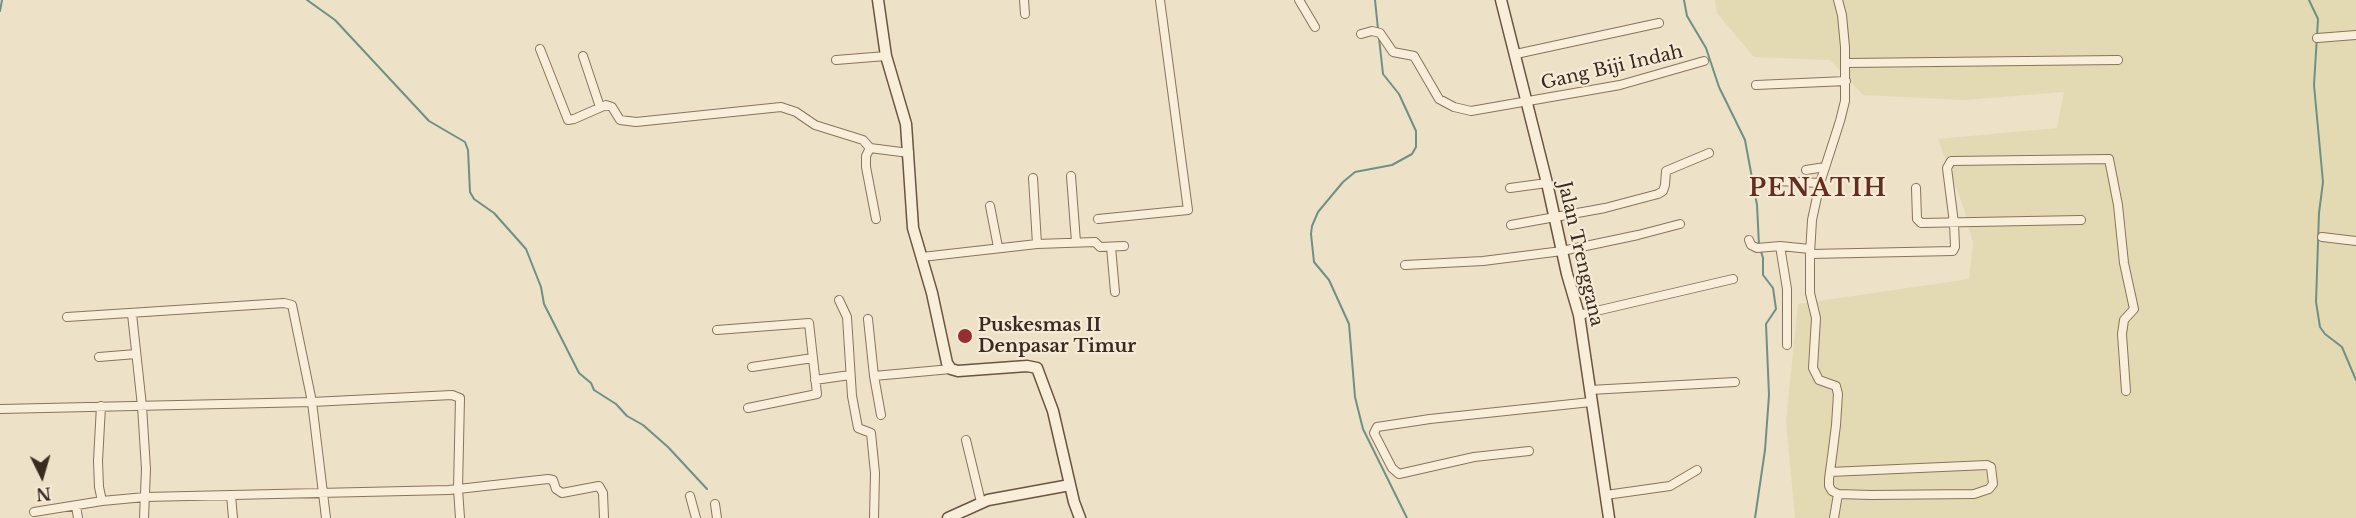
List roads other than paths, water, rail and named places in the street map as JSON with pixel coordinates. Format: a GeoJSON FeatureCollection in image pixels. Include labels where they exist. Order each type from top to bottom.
{"type":"FeatureCollection","features":[{"type":"Feature","properties":{"kind":"street"},"geometry":{"type":"LineString","coordinates":[[878,0],[886,56],[904,111],[909,153],[912,217],[947,363],[951,369]]}},
{"type":"Feature","properties":{"kind":"street"},"geometry":{"type":"LineString","coordinates":[[1024,0],[1025,14]]}},
{"type":"Feature","properties":{"kind":"street"},"geometry":{"type":"LineString","coordinates":[[1098,219],[1188,210],[1160,0]]}},
{"type":"Feature","properties":{"kind":"street"},"geometry":{"type":"LineString","coordinates":[[1299,0],[1315,27]]}},
{"type":"Feature","properties":{"kind":"street","name":"Jalan Trenggana"},"geometry":{"type":"LineString","coordinates":[[1501,0],[1516,54],[1562,251],[1580,315],[1609,518]]}},
{"type":"Feature","properties":{"kind":"street"},"geometry":{"type":"LineString","coordinates":[[1830,472],[1987,465],[1991,467],[1993,484],[1989,489],[1974,494],[1838,495],[1829,486],[1830,472],[1836,425],[1837,388],[1819,380],[1813,368],[1816,318],[1810,293],[1810,251],[1812,220],[1820,183],[1844,110],[1846,63],[1843,24],[1838,0]]}},
{"type":"Feature","properties":{"kind":"street"},"geometry":{"type":"LineString","coordinates":[[1516,54],[1659,22]]}},
{"type":"Feature","properties":{"kind":"street","name":"Gang Biji Indah"},"geometry":{"type":"LineString","coordinates":[[1361,34],[1372,31],[1380,33],[1394,52],[1414,56],[1436,95],[1461,110],[1479,110],[1526,103],[1620,85],[1704,61]]}},
{"type":"Feature","properties":{"kind":"street"},"geometry":{"type":"LineString","coordinates":[[2317,38],[2356,35]]}},
{"type":"Feature","properties":{"kind":"street"},"geometry":{"type":"LineString","coordinates":[[540,49],[568,120],[609,105],[621,120],[636,122],[780,107],[796,112],[815,125],[863,140],[870,148],[909,153]]}},
{"type":"Feature","properties":{"kind":"street"},"geometry":{"type":"LineString","coordinates":[[583,56],[600,107]]}},
{"type":"Feature","properties":{"kind":"street"},"geometry":{"type":"LineString","coordinates":[[836,60],[886,56]]}},
{"type":"Feature","properties":{"kind":"street"},"geometry":{"type":"LineString","coordinates":[[1846,63],[2118,60]]}},
{"type":"Feature","properties":{"kind":"street"},"geometry":{"type":"LineString","coordinates":[[1756,85],[1846,81]]}},
{"type":"Feature","properties":{"kind":"street"},"geometry":{"type":"LineString","coordinates":[[870,148],[866,156],[866,167],[876,219]]}},
{"type":"Feature","properties":{"kind":"street"},"geometry":{"type":"LineString","coordinates":[[1511,225],[1605,208],[1658,194],[1663,191],[1666,171],[1709,153]]}},
{"type":"Feature","properties":{"kind":"street"},"geometry":{"type":"LineString","coordinates":[[1749,240],[1751,245],[1757,248],[1780,246],[1810,251],[1953,251],[1954,223],[1947,168],[1951,161],[2109,159],[2118,206],[2124,263],[2134,309],[2124,320],[2122,334],[2126,391]]}},
{"type":"Feature","properties":{"kind":"street"},"geometry":{"type":"LineString","coordinates":[[1806,170],[1825,167]]}},
{"type":"Feature","properties":{"kind":"street"},"geometry":{"type":"LineString","coordinates":[[1071,176],[1076,242]]}},
{"type":"Feature","properties":{"kind":"street"},"geometry":{"type":"LineString","coordinates":[[1033,178],[1037,244]]}},
{"type":"Feature","properties":{"kind":"street"},"geometry":{"type":"LineString","coordinates":[[1777,181],[1820,183]]}},
{"type":"Feature","properties":{"kind":"street"},"geometry":{"type":"LineString","coordinates":[[1510,188],[1547,183]]}},
{"type":"Feature","properties":{"kind":"street"},"geometry":{"type":"LineString","coordinates":[[1916,188],[1918,222],[2081,220]]}},
{"type":"Feature","properties":{"kind":"street"},"geometry":{"type":"LineString","coordinates":[[990,206],[998,247]]}},
{"type":"Feature","properties":{"kind":"street"},"geometry":{"type":"LineString","coordinates":[[1405,265],[1483,261],[1562,251],[1680,224]]}},
{"type":"Feature","properties":{"kind":"street"},"geometry":{"type":"LineString","coordinates":[[2322,237],[2356,240]]}},
{"type":"Feature","properties":{"kind":"street"},"geometry":{"type":"LineString","coordinates":[[922,257],[1037,244],[1095,242],[1100,248],[1124,246]]}},
{"type":"Feature","properties":{"kind":"street"},"geometry":{"type":"LineString","coordinates":[[1780,246],[1787,289],[1787,345]]}},
{"type":"Feature","properties":{"kind":"street"},"geometry":{"type":"LineString","coordinates":[[1111,247],[1115,292]]}},
{"type":"Feature","properties":{"kind":"street"},"geometry":{"type":"LineString","coordinates":[[1580,315],[1733,279]]}},
{"type":"Feature","properties":{"kind":"street"},"geometry":{"type":"LineString","coordinates":[[839,300],[847,317],[850,375],[858,428],[871,433],[875,473],[874,518]]}},
{"type":"Feature","properties":{"kind":"street"},"geometry":{"type":"LineString","coordinates":[[67,317],[284,303],[292,305],[312,402],[326,518]]}},
{"type":"Feature","properties":{"kind":"street"},"geometry":{"type":"LineString","coordinates":[[132,314],[142,406],[146,484],[144,518]]}},
{"type":"Feature","properties":{"kind":"street"},"geometry":{"type":"LineString","coordinates":[[868,319],[881,415]]}},
{"type":"Feature","properties":{"kind":"street"},"geometry":{"type":"LineString","coordinates":[[717,330],[809,323],[817,394],[748,408]]}},
{"type":"Feature","properties":{"kind":"street"},"geometry":{"type":"LineString","coordinates":[[99,357],[136,354]]}},
{"type":"Feature","properties":{"kind":"street"},"geometry":{"type":"LineString","coordinates":[[752,367],[813,358]]}},
{"type":"Feature","properties":{"kind":"street"},"geometry":{"type":"LineString","coordinates":[[874,376],[951,369],[958,371],[1027,366],[1037,368],[1053,411],[1080,518]]}},
{"type":"Feature","properties":{"kind":"street"},"geometry":{"type":"LineString","coordinates":[[815,381],[850,375]]}},
{"type":"Feature","properties":{"kind":"street"},"geometry":{"type":"LineString","coordinates":[[1590,390],[1735,382]]}},
{"type":"Feature","properties":{"kind":"street"},"geometry":{"type":"LineString","coordinates":[[0,409],[312,402],[458,396],[461,401],[458,489],[460,518]]}},
{"type":"Feature","properties":{"kind":"street"},"geometry":{"type":"LineString","coordinates":[[1529,451],[1473,457],[1400,474],[1392,468],[1374,433],[1377,427],[1420,420],[1591,402]]}},
{"type":"Feature","properties":{"kind":"street"},"geometry":{"type":"LineString","coordinates":[[101,406],[98,461],[102,501]]}},
{"type":"Feature","properties":{"kind":"street"},"geometry":{"type":"LineString","coordinates":[[966,440],[981,502]]}},
{"type":"Feature","properties":{"kind":"street"},"geometry":{"type":"LineString","coordinates":[[1606,495],[1675,484],[1697,470]]}},
{"type":"Feature","properties":{"kind":"street"},"geometry":{"type":"LineString","coordinates":[[34,512],[145,497],[458,489],[548,479],[553,480],[556,489],[561,493],[599,486],[603,493],[604,518]]}},
{"type":"Feature","properties":{"kind":"street"},"geometry":{"type":"LineString","coordinates":[[948,518],[981,502],[1070,485]]}},
{"type":"Feature","properties":{"kind":"street"},"geometry":{"type":"LineString","coordinates":[[231,495],[233,518]]}},
{"type":"Feature","properties":{"kind":"street"},"geometry":{"type":"LineString","coordinates":[[1834,518],[1838,495]]}},
{"type":"Feature","properties":{"kind":"street"},"geometry":{"type":"LineString","coordinates":[[690,496],[696,518]]}},
{"type":"Feature","properties":{"kind":"street"},"geometry":{"type":"LineString","coordinates":[[714,504],[717,518]]}},
{"type":"Feature","properties":{"kind":"street"},"geometry":{"type":"LineString","coordinates":[[76,506],[78,518]]}},
{"type":"Feature","properties":{"kind":"waterway"},"geometry":{"type":"LineString","coordinates":[[0,11],[2,0]]}},
{"type":"Feature","properties":{"kind":"waterway"},"geometry":{"type":"LineString","coordinates":[[307,0],[335,20],[429,121],[465,142],[468,150],[470,192],[474,199],[494,213],[526,249],[541,287],[544,304],[579,373],[591,383],[594,390],[616,404],[627,416],[643,425],[668,447],[707,489]]}},
{"type":"Feature","properties":{"kind":"waterway"},"geometry":{"type":"LineString","coordinates":[[1375,0],[1378,29]]}},
{"type":"Feature","properties":{"kind":"waterway"},"geometry":{"type":"LineString","coordinates":[[1684,0],[1687,16],[1706,48],[1719,87],[1745,140],[1757,205],[1763,275],[1773,288],[1776,309],[1766,324],[1769,395],[1765,450],[1755,518]]}},
{"type":"Feature","properties":{"kind":"waterway"},"geometry":{"type":"LineString","coordinates":[[2309,0],[2318,19],[2314,85],[2323,182],[2319,213],[2316,302],[2320,327],[2325,334],[2342,347],[2356,380]]}},
{"type":"Feature","properties":{"kind":"waterway"},"geometry":{"type":"LineString","coordinates":[[1379,38],[1383,74],[1399,94],[1416,131],[1416,147],[1412,154],[1392,165],[1355,172],[1343,182],[1318,212],[1311,234],[1314,262],[1329,280],[1349,324],[1355,397],[1363,429],[1407,518]]}},
{"type":"Feature","properties":{"kind":"place","name":"Puskesmas II Denpasar Timur"},"geometry":{"type":"Point","coordinates":[965,336]}},
{"type":"Feature","properties":{"kind":"district","name":"PENATIH"},"geometry":{"type":"Point","coordinates":[1818,189]}}]}
